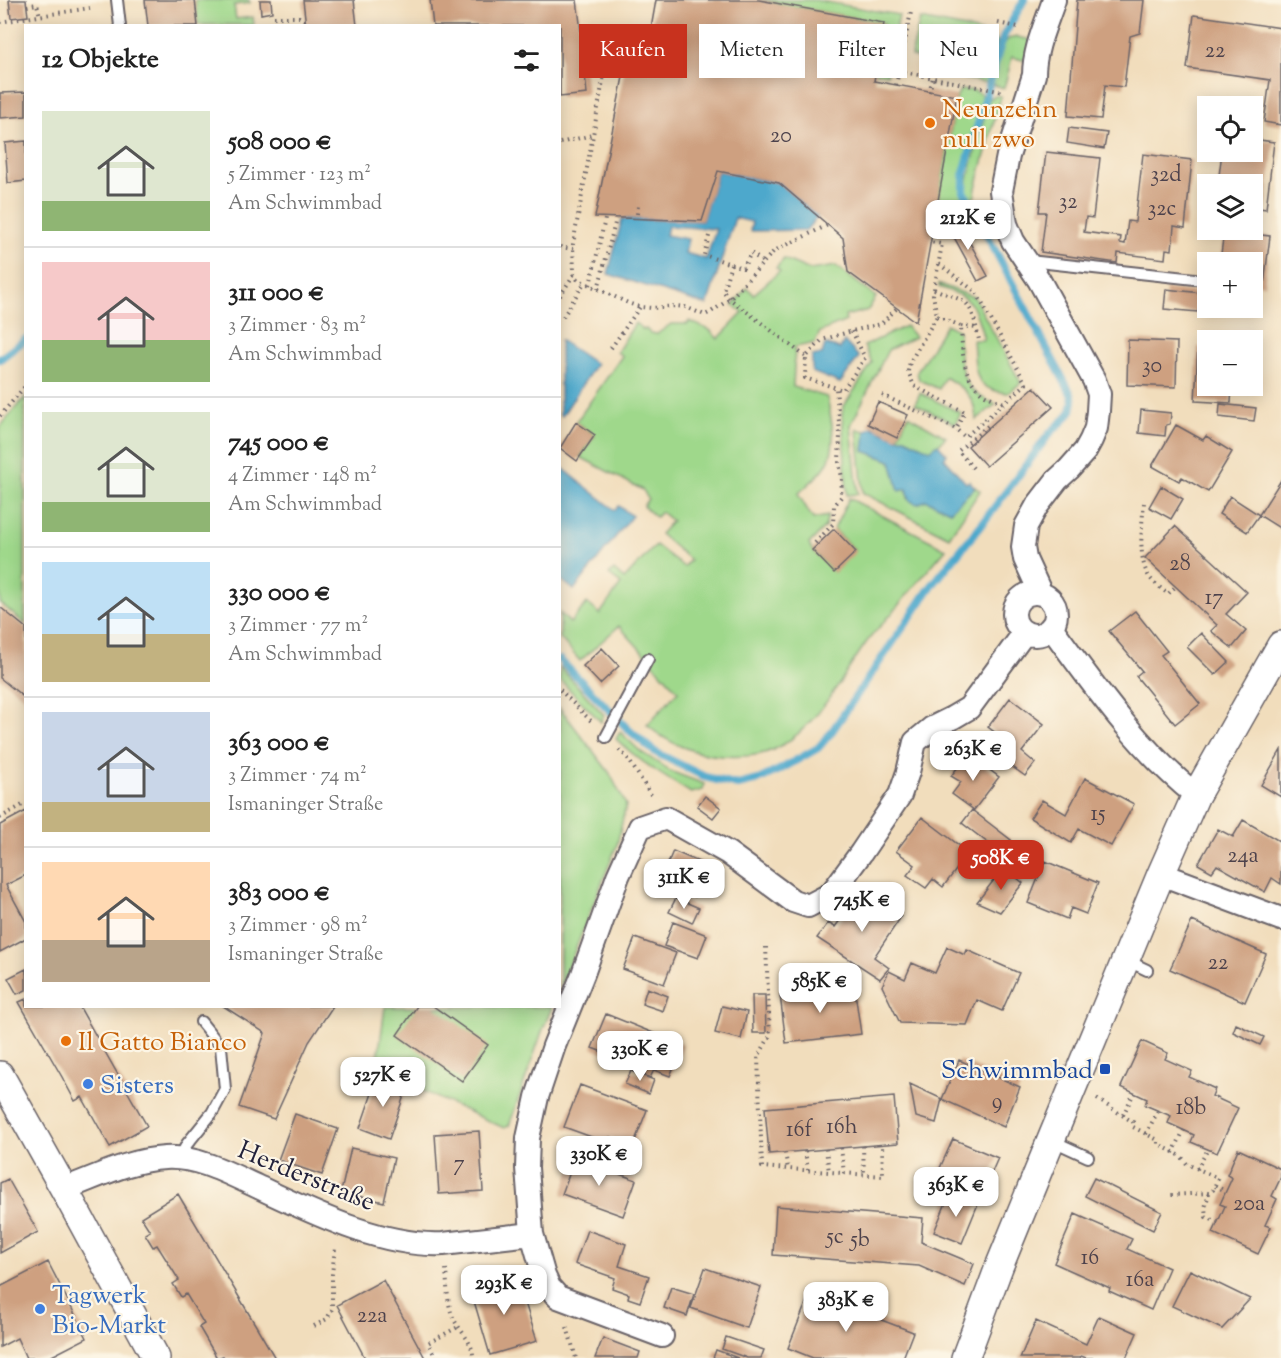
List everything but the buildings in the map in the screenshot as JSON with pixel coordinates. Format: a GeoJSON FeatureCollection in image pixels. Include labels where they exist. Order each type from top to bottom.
{"type":"FeatureCollection","features":[{"type":"Feature","properties":{"kind":"street"},"geometry":{"type":"LineString","coordinates":[[1041,594],[1025,559],[1023,547],[1026,526],[1050,488],[1085,451],[1097,420],[1099,393],[1039,280],[1013,241],[1006,224],[1001,191],[1008,156],[1034,75],[1034,63],[1041,37],[1054,0]]}},
{"type":"Feature","properties":{"kind":"street"},"geometry":{"type":"LineString","coordinates":[[1034,593],[1047,597],[1055,609],[1055,621],[1051,627],[1039,635],[1025,632],[1016,622],[1014,615],[1018,601],[1023,596],[1034,593]]}},
{"type":"Feature","properties":{"kind":"street"},"geometry":{"type":"LineString","coordinates":[[1051,627],[1128,728],[1181,784],[1196,795]]}},
{"type":"Feature","properties":{"kind":"street"},"geometry":{"type":"LineString","coordinates":[[662,1336],[558,1297],[549,1287],[532,1234],[527,1168],[528,1138],[532,1116],[554,1046],[583,975],[618,876],[640,827],[666,818],[728,853],[793,901],[808,906],[831,894],[900,795],[915,742],[932,728],[969,708],[1025,632]]}},
{"type":"Feature","properties":{"kind":"street"},"geometry":{"type":"LineString","coordinates":[[965,1358],[1051,1140],[1136,965],[1161,874],[1196,795],[1281,645]]}},
{"type":"Feature","properties":{"kind":"street"},"geometry":{"type":"LineString","coordinates":[[1161,874],[1281,919]]}},
{"type":"Feature","properties":{"kind":"street"},"geometry":{"type":"LineString","coordinates":[[0,1075],[156,1358]]}},
{"type":"Feature","properties":{"kind":"street","name":"Herderstraße"},"geometry":{"type":"LineString","coordinates":[[64,1189],[118,1167],[166,1158],[210,1166],[341,1224],[404,1242],[430,1245],[532,1234]]}},
{"type":"Feature","properties":{"kind":"lane"},"geometry":{"type":"LineString","coordinates":[[117,0],[120,24]]}},
{"type":"Feature","properties":{"kind":"lane"},"geometry":{"type":"LineString","coordinates":[[1025,260],[1197,279]]}},
{"type":"Feature","properties":{"kind":"lane"},"geometry":{"type":"LineString","coordinates":[[608,734],[648,659]]}},
{"type":"Feature","properties":{"kind":"lane"},"geometry":{"type":"LineString","coordinates":[[179,1160],[187,1144],[212,1113],[225,1089],[221,1047],[201,1022]]}},
{"type":"Feature","properties":{"kind":"lane"},"geometry":{"type":"LineString","coordinates":[[1051,1140],[1088,1157]]}},
{"type":"Feature","properties":{"kind":"path"},"geometry":{"type":"LineString","coordinates":[[27,6],[37,4],[39,16]]}},
{"type":"Feature","properties":{"kind":"path"},"geometry":{"type":"LineString","coordinates":[[0,22],[90,8]]}},
{"type":"Feature","properties":{"kind":"path"},"geometry":{"type":"LineString","coordinates":[[907,32],[911,12]]}},
{"type":"Feature","properties":{"kind":"path"},"geometry":{"type":"LineString","coordinates":[[274,16],[299,17],[305,21]]}},
{"type":"Feature","properties":{"kind":"path"},"geometry":{"type":"LineString","coordinates":[[603,78],[573,249],[574,274],[577,279],[640,307],[675,306],[705,315],[730,298],[774,251],[828,225]]}},
{"type":"Feature","properties":{"kind":"path"},"geometry":{"type":"LineString","coordinates":[[896,85],[898,78]]}},
{"type":"Feature","properties":{"kind":"path"},"geometry":{"type":"LineString","coordinates":[[929,92],[933,78],[1003,92]]}},
{"type":"Feature","properties":{"kind":"path"},"geometry":{"type":"LineString","coordinates":[[561,143],[592,135]]}},
{"type":"Feature","properties":{"kind":"path"},"geometry":{"type":"LineString","coordinates":[[637,214],[638,206]]}},
{"type":"Feature","properties":{"kind":"path"},"geometry":{"type":"LineString","coordinates":[[590,285],[605,219]]}},
{"type":"Feature","properties":{"kind":"path"},"geometry":{"type":"LineString","coordinates":[[598,289],[616,219]]}},
{"type":"Feature","properties":{"kind":"path"},"geometry":{"type":"LineString","coordinates":[[710,236],[704,255],[742,268],[751,253],[764,263]]}},
{"type":"Feature","properties":{"kind":"path"},"geometry":{"type":"LineString","coordinates":[[930,242],[942,244],[933,295],[937,316],[910,362],[908,370],[914,386],[965,412],[956,429]]}},
{"type":"Feature","properties":{"kind":"path"},"geometry":{"type":"LineString","coordinates":[[561,247],[573,249]]}},
{"type":"Feature","properties":{"kind":"path"},"geometry":{"type":"LineString","coordinates":[[731,264],[723,291],[806,357]]}},
{"type":"Feature","properties":{"kind":"path"},"geometry":{"type":"LineString","coordinates":[[882,395],[956,429],[965,437],[1026,384],[976,292],[939,264]]}},
{"type":"Feature","properties":{"kind":"path"},"geometry":{"type":"LineString","coordinates":[[561,294],[574,274]]}},
{"type":"Feature","properties":{"kind":"path"},"geometry":{"type":"LineString","coordinates":[[562,317],[584,283]]}},
{"type":"Feature","properties":{"kind":"path"},"geometry":{"type":"LineString","coordinates":[[934,290],[967,303],[979,340]]}},
{"type":"Feature","properties":{"kind":"path"},"geometry":{"type":"LineString","coordinates":[[611,348],[640,307]]}},
{"type":"Feature","properties":{"kind":"path"},"geometry":{"type":"LineString","coordinates":[[852,331],[865,358],[843,390],[805,378],[806,357],[822,340],[852,331],[881,324],[897,308]]}},
{"type":"Feature","properties":{"kind":"path"},"geometry":{"type":"LineString","coordinates":[[937,316],[961,326],[976,328]]}},
{"type":"Feature","properties":{"kind":"path"},"geometry":{"type":"LineString","coordinates":[[961,326],[964,364],[968,375],[983,393],[1005,403]]}},
{"type":"Feature","properties":{"kind":"path"},"geometry":{"type":"LineString","coordinates":[[0,416],[24,387]]}},
{"type":"Feature","properties":{"kind":"path"},"geometry":{"type":"LineString","coordinates":[[815,543],[833,524],[834,506],[841,497],[837,388]]}},
{"type":"Feature","properties":{"kind":"path"},"geometry":{"type":"LineString","coordinates":[[973,468],[958,451],[991,425],[986,419]]}},
{"type":"Feature","properties":{"kind":"path"},"geometry":{"type":"LineString","coordinates":[[1144,503],[1142,560],[1149,577],[1167,594],[1176,586]]}},
{"type":"Feature","properties":{"kind":"path"},"geometry":{"type":"LineString","coordinates":[[0,818],[24,804]]}},
{"type":"Feature","properties":{"kind":"path"},"geometry":{"type":"LineString","coordinates":[[766,947],[770,1036],[758,1057],[762,1167],[883,1176],[882,1144]]}},
{"type":"Feature","properties":{"kind":"path"},"geometry":{"type":"LineString","coordinates":[[1123,1115],[1134,1093]]}},
{"type":"Feature","properties":{"kind":"path"},"geometry":{"type":"LineString","coordinates":[[1092,1095],[1133,1122],[1133,1127],[1158,1140],[1158,1144],[1181,1156],[1187,1164],[1218,1178],[1209,1193],[1205,1208],[1206,1216],[1217,1222]]}},
{"type":"Feature","properties":{"kind":"path"},"geometry":{"type":"LineString","coordinates":[[1146,1134],[1158,1111]]}},
{"type":"Feature","properties":{"kind":"path"},"geometry":{"type":"LineString","coordinates":[[1173,1153],[1185,1130]]}},
{"type":"Feature","properties":{"kind":"path"},"geometry":{"type":"LineString","coordinates":[[863,1146],[864,1174]]}},
{"type":"Feature","properties":{"kind":"path"},"geometry":{"type":"LineString","coordinates":[[841,1148],[844,1173]]}},
{"type":"Feature","properties":{"kind":"path"},"geometry":{"type":"LineString","coordinates":[[826,1149],[829,1172]]}},
{"type":"Feature","properties":{"kind":"path"},"geometry":{"type":"LineString","coordinates":[[1197,1169],[1208,1149]]}},
{"type":"Feature","properties":{"kind":"path"},"geometry":{"type":"LineString","coordinates":[[805,1151],[808,1170]]}},
{"type":"Feature","properties":{"kind":"path"},"geometry":{"type":"LineString","coordinates":[[785,1152],[788,1168]]}},
{"type":"Feature","properties":{"kind":"path"},"geometry":{"type":"LineString","coordinates":[[1215,1185],[1226,1191]]}},
{"type":"Feature","properties":{"kind":"path"},"geometry":{"type":"LineString","coordinates":[[1171,1196],[1209,1193]]}},
{"type":"Feature","properties":{"kind":"path"},"geometry":{"type":"LineString","coordinates":[[314,1326],[327,1319],[332,1309],[332,1274],[341,1224]]}},
{"type":"Feature","properties":{"kind":"path"},"geometry":{"type":"LineString","coordinates":[[443,1244],[451,1312],[458,1327],[470,1343],[474,1353],[473,1358]]}},
{"type":"Feature","properties":{"kind":"path"},"geometry":{"type":"LineString","coordinates":[[436,1358],[428,1343],[458,1327]]}},
{"type":"Feature","properties":{"kind":"green space"},"geometry":{"type":"Polygon","coordinates":[[[195,0],[249,0],[250,3],[234,5],[236,19],[253,17],[254,24],[198,24],[195,0]]]}},
{"type":"Feature","properties":{"kind":"green space"},"geometry":{"type":"Polygon","coordinates":[[[759,0],[815,0],[899,15],[897,24],[759,0]]]}},
{"type":"Feature","properties":{"kind":"green space"},"geometry":{"type":"Polygon","coordinates":[[[920,19],[944,24],[919,24],[919,58],[911,56],[920,19]]]}},
{"type":"Feature","properties":{"kind":"green space"},"geometry":{"type":"Polygon","coordinates":[[[1017,37],[1032,40],[1026,61],[1012,57],[1004,88],[992,84],[994,78],[999,78],[999,61],[1008,39],[1017,37]]]}},
{"type":"Feature","properties":{"kind":"green space"},"geometry":{"type":"Polygon","coordinates":[[[964,78],[989,78],[988,83],[964,78]]]}},
{"type":"Feature","properties":{"kind":"green space"},"geometry":{"type":"Polygon","coordinates":[[[960,90],[980,93],[983,100],[961,174],[965,198],[962,204],[946,212],[936,210],[960,90]]]}},
{"type":"Feature","properties":{"kind":"green space"},"geometry":{"type":"Polygon","coordinates":[[[1001,96],[975,197],[969,199],[968,179],[989,99],[1001,96]]]}},
{"type":"Feature","properties":{"kind":"green space"},"geometry":{"type":"Polygon","coordinates":[[[784,259],[810,270],[836,266],[876,297],[868,310],[845,316],[846,321],[820,332],[815,343],[795,347],[793,387],[827,397],[833,433],[832,451],[825,467],[798,494],[813,519],[828,516],[825,527],[809,544],[812,550],[834,572],[855,551],[834,529],[849,498],[946,549],[869,639],[817,714],[793,738],[779,747],[758,755],[711,755],[672,742],[647,725],[678,691],[619,626],[580,661],[561,639],[561,614],[570,623],[587,603],[600,614],[621,584],[609,575],[614,570],[624,579],[656,545],[684,567],[690,560],[660,534],[672,521],[661,512],[656,517],[643,506],[648,499],[643,490],[580,457],[595,435],[576,422],[622,356],[617,352],[635,323],[650,333],[657,334],[671,324],[688,324],[689,321],[710,330],[718,339],[743,313],[733,305],[747,288],[754,294],[780,271],[776,268],[784,259]]]}},
{"type":"Feature","properties":{"kind":"green space"},"geometry":{"type":"Polygon","coordinates":[[[939,284],[974,297],[1021,383],[1008,393],[987,388],[981,383],[976,369],[973,340],[984,340],[975,310],[967,300],[939,287],[939,284]]]}},
{"type":"Feature","properties":{"kind":"green space"},"geometry":{"type":"Polygon","coordinates":[[[946,324],[959,331],[961,366],[968,384],[974,392],[996,404],[976,420],[971,399],[958,385],[945,377],[939,389],[919,380],[917,372],[946,324]]]}},
{"type":"Feature","properties":{"kind":"green space"},"geometry":{"type":"Polygon","coordinates":[[[906,326],[915,337],[888,350],[851,425],[858,494],[847,495],[842,413],[844,406],[872,363],[864,346],[906,326]]]}},
{"type":"Feature","properties":{"kind":"green space"},"geometry":{"type":"Polygon","coordinates":[[[920,393],[961,413],[955,424],[915,404],[920,393]]]}},
{"type":"Feature","properties":{"kind":"green space"},"geometry":{"type":"Polygon","coordinates":[[[24,398],[24,623],[0,603],[0,427],[24,398]]]}},
{"type":"Feature","properties":{"kind":"green space"},"geometry":{"type":"Polygon","coordinates":[[[908,415],[946,437],[931,451],[905,438],[898,438],[908,415]]]}},
{"type":"Feature","properties":{"kind":"green space"},"geometry":{"type":"Polygon","coordinates":[[[857,429],[866,431],[864,451],[891,461],[899,490],[907,489],[908,499],[926,500],[950,511],[975,487],[980,491],[949,537],[863,493],[857,429]]]}},
{"type":"Feature","properties":{"kind":"green space"},"geometry":{"type":"Polygon","coordinates":[[[561,668],[604,715],[601,722],[561,681],[561,668]]]}},
{"type":"Feature","properties":{"kind":"green space"},"geometry":{"type":"Polygon","coordinates":[[[561,709],[609,772],[626,805],[617,845],[561,985],[561,709]]]}},
{"type":"Feature","properties":{"kind":"green space"},"geometry":{"type":"Polygon","coordinates":[[[620,732],[640,751],[670,771],[704,784],[703,790],[691,793],[652,768],[616,739],[620,732]]]}},
{"type":"Feature","properties":{"kind":"green space"},"geometry":{"type":"Polygon","coordinates":[[[385,1008],[552,1008],[509,1126],[504,1128],[425,1092],[377,1066],[385,1008]]]}},
{"type":"Feature","properties":{"kind":"water"},"geometry":{"type":"Polygon","coordinates":[[[718,171],[779,183],[818,216],[806,230],[750,231],[752,222],[735,218],[707,305],[608,274],[622,219],[702,221],[718,171]],[[668,226],[666,235],[688,239],[685,253],[706,259],[716,229],[668,226]]]}},
{"type":"Feature","properties":{"kind":"water"},"geometry":{"type":"Polygon","coordinates":[[[561,341],[596,364],[561,416],[561,341]]]}},
{"type":"Feature","properties":{"kind":"water"},"geometry":{"type":"Polygon","coordinates":[[[844,341],[859,357],[840,383],[812,372],[812,356],[822,354],[825,344],[840,349],[844,341]]]}},
{"type":"Feature","properties":{"kind":"water"},"geometry":{"type":"Polygon","coordinates":[[[872,427],[897,438],[905,438],[930,450],[938,444],[947,454],[944,458],[966,483],[969,481],[975,487],[950,511],[926,500],[918,504],[912,502],[907,489],[899,491],[891,461],[864,451],[866,431],[872,427]]]}},
{"type":"Feature","properties":{"kind":"water"},"geometry":{"type":"Polygon","coordinates":[[[561,467],[615,510],[619,506],[632,516],[574,590],[561,580],[561,467]]]}},
{"type":"Feature","properties":{"kind":"waterway"},"geometry":{"type":"LineString","coordinates":[[561,661],[630,731],[655,752],[705,777],[738,785],[758,780],[781,769],[818,748],[830,734],[930,588],[985,520],[1050,433],[1071,411],[1073,401],[1071,394],[964,192],[964,173],[999,50],[1004,35],[1024,0]]}},
{"type":"Feature","properties":{"kind":"waterway"},"geometry":{"type":"LineString","coordinates":[[0,359],[24,341]]}},
{"type":"Feature","properties":{"kind":"place","name":"Neunzehn null zwo"},"geometry":{"type":"Point","coordinates":[930,123]}},
{"type":"Feature","properties":{"kind":"place","name":"Il Gatto Bianco"},"geometry":{"type":"Point","coordinates":[66,1041]}},
{"type":"Feature","properties":{"kind":"place","name":"Schwimmbad"},"geometry":{"type":"Point","coordinates":[1105,1069]}},
{"type":"Feature","properties":{"kind":"place","name":"Sisters"},"geometry":{"type":"Point","coordinates":[88,1084]}},
{"type":"Feature","properties":{"kind":"place","name":"Tagwerk Bio-Markt"},"geometry":{"type":"Point","coordinates":[40,1309]}}]}
